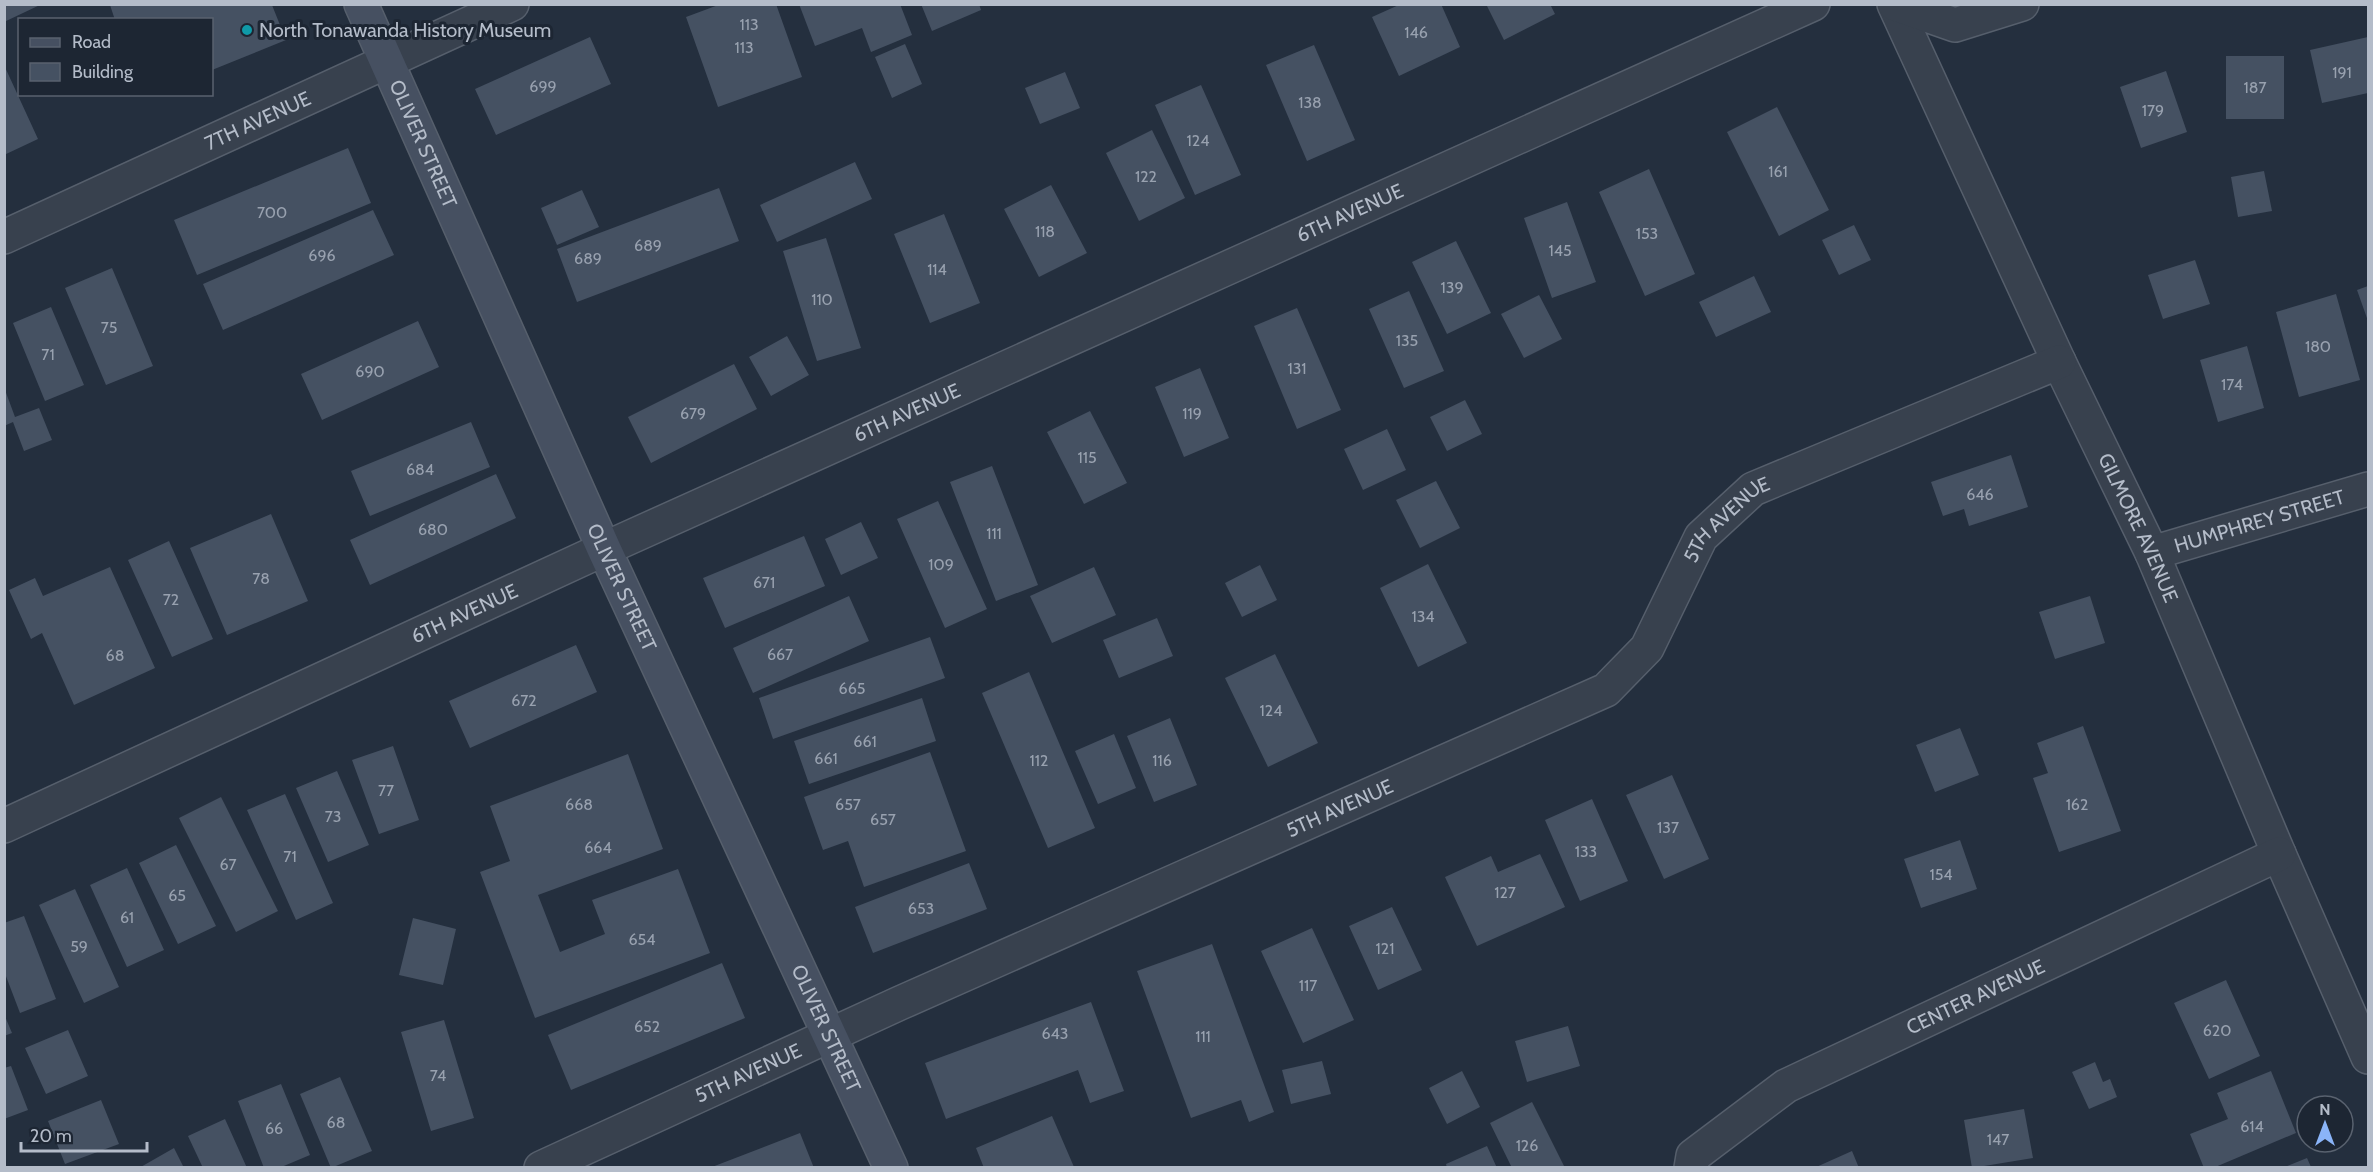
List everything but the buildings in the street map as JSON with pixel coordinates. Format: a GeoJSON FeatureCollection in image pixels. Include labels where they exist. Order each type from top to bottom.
{"type":"FeatureCollection","features":[{"type":"Feature","properties":{"kind":"main road","name":"OLIVER STREET"},"geometry":{"type":"LineString","coordinates":[[361,4],[604,549],[891,1167]]}},
{"type":"Feature","properties":{"kind":"street","name":"7TH AVENUE"},"geometry":{"type":"LineString","coordinates":[[4,237],[512,4]]}},
{"type":"Feature","properties":{"kind":"street","name":"6TH AVENUE"},"geometry":{"type":"LineString","coordinates":[[4,826],[604,549],[1813,4]]}},
{"type":"Feature","properties":{"kind":"street"},"geometry":{"type":"LineString","coordinates":[[1895,4],[1955,25],[2022,4]]}},
{"type":"Feature","properties":{"kind":"street","name":"GILMORE AVENUE"},"geometry":{"type":"LineString","coordinates":[[1895,4],[2059,362],[2152,553],[2279,854],[2368,1057]]}},
{"type":"Feature","properties":{"kind":"street","name":"5TH AVENUE"},"geometry":{"type":"LineString","coordinates":[[540,1167],[1606,690],[1647,648],[1701,537],[1753,489],[2059,362]]}},
{"type":"Feature","properties":{"kind":"street","name":"HUMPHREY STREET"},"geometry":{"type":"LineString","coordinates":[[2152,553],[2368,489]]}},
{"type":"Feature","properties":{"kind":"street","name":"CENTER AVENUE"},"geometry":{"type":"LineString","coordinates":[[1691,1167],[1693,1156],[1786,1086],[2279,854]]}},
{"type":"Feature","properties":{"kind":"place","name":"North Tonawanda History Museum"},"geometry":{"type":"Point","coordinates":[247,30]}}]}
